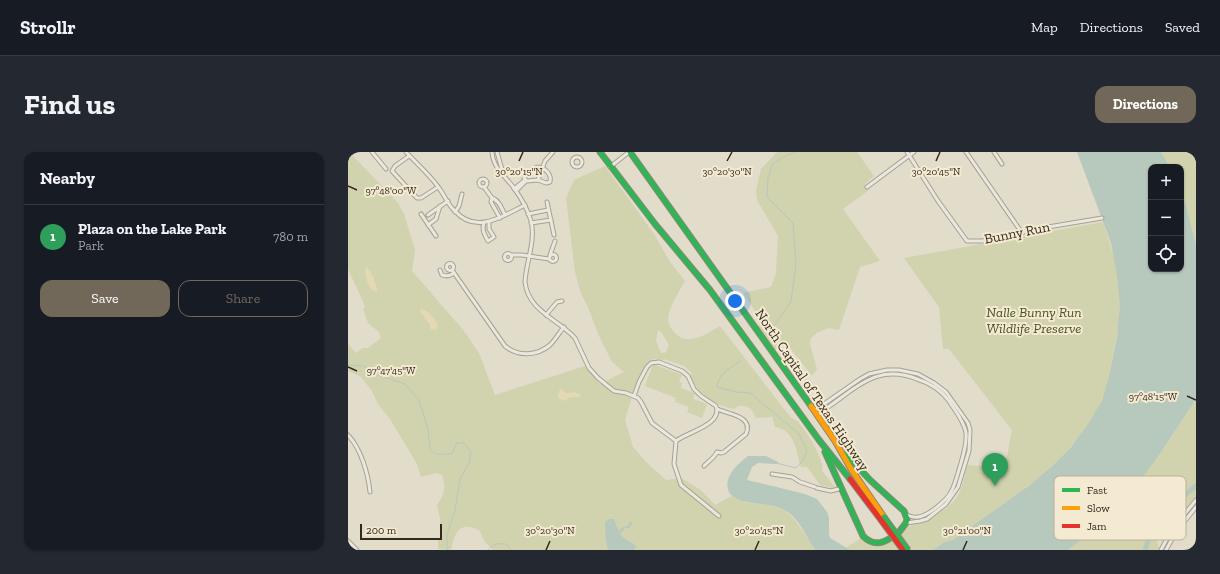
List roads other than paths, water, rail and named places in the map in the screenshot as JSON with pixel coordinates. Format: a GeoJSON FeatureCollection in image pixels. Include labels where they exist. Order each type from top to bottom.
{"type":"FeatureCollection","features":[{"type":"Feature","properties":{"kind":"highway","name":"North Capital of Texas Highway"},"geometry":{"type":"LineString","coordinates":[[600,152],[655,224],[710,290],[819,440],[908,550]]}},
{"type":"Feature","properties":{"kind":"highway","name":"North Capital of Texas Highway"},"geometry":{"type":"LineString","coordinates":[[630,152],[839,446],[851,469],[903,550]]}},
{"type":"Feature","properties":{"kind":"highway"},"geometry":{"type":"LineString","coordinates":[[819,440],[865,538],[870,542],[880,544],[890,539]]}},
{"type":"Feature","properties":{"kind":"highway"},"geometry":{"type":"LineString","coordinates":[[839,446],[870,480],[902,508],[906,515],[906,524],[899,532]]}},
{"type":"Feature","properties":{"kind":"street"},"geometry":{"type":"LineString","coordinates":[[372,152],[386,169]]}},
{"type":"Feature","properties":{"kind":"street"},"geometry":{"type":"LineString","coordinates":[[406,152],[438,187],[455,212],[467,220],[484,223],[490,222],[525,205]]}},
{"type":"Feature","properties":{"kind":"street"},"geometry":{"type":"LineString","coordinates":[[492,152],[495,165],[525,205],[531,223],[532,238],[525,276],[525,288],[530,300],[536,307],[564,327],[575,338],[589,368],[598,378],[614,391],[634,396],[641,402],[652,423],[676,441]]}},
{"type":"Feature","properties":{"kind":"street"},"geometry":{"type":"LineString","coordinates":[[497,152],[503,175]]}},
{"type":"Feature","properties":{"kind":"street"},"geometry":{"type":"LineString","coordinates":[[538,180],[547,157],[553,152]]}},
{"type":"Feature","properties":{"kind":"street"},"geometry":{"type":"LineString","coordinates":[[574,152],[576,157]]}},
{"type":"Feature","properties":{"kind":"street"},"geometry":{"type":"LineString","coordinates":[[610,167],[630,152]]}},
{"type":"Feature","properties":{"kind":"street","name":"Bunny Run"},"geometry":{"type":"LineString","coordinates":[[907,152],[938,201],[967,241],[982,241],[1030,230],[1102,218]]}},
{"type":"Feature","properties":{"kind":"street"},"geometry":{"type":"LineString","coordinates":[[867,187],[914,152]]}},
{"type":"Feature","properties":{"kind":"street"},"geometry":{"type":"LineString","coordinates":[[966,152],[1022,233]]}},
{"type":"Feature","properties":{"kind":"street"},"geometry":{"type":"LineString","coordinates":[[994,152],[1002,164]]}},
{"type":"Feature","properties":{"kind":"street"},"geometry":{"type":"LineString","coordinates":[[410,156],[395,166],[392,171],[417,198],[421,198],[438,187]]}},
{"type":"Feature","properties":{"kind":"street"},"geometry":{"type":"LineString","coordinates":[[515,190],[526,180],[538,180],[548,183],[551,179],[546,170],[538,167],[530,170],[526,174],[524,178],[526,180]]}},
{"type":"Feature","properties":{"kind":"street"},"geometry":{"type":"LineString","coordinates":[[484,187],[492,198],[496,199],[505,215]]}},
{"type":"Feature","properties":{"kind":"street"},"geometry":{"type":"LineString","coordinates":[[455,212],[459,206],[462,194]]}},
{"type":"Feature","properties":{"kind":"street"},"geometry":{"type":"LineString","coordinates":[[492,198],[491,202],[500,218]]}},
{"type":"Feature","properties":{"kind":"street"},"geometry":{"type":"LineString","coordinates":[[428,215],[448,201]]}},
{"type":"Feature","properties":{"kind":"street"},"geometry":{"type":"LineString","coordinates":[[548,202],[548,210],[551,214],[554,235]]}},
{"type":"Feature","properties":{"kind":"street"},"geometry":{"type":"LineString","coordinates":[[428,225],[436,219],[440,206]]}},
{"type":"Feature","properties":{"kind":"street"},"geometry":{"type":"LineString","coordinates":[[528,214],[548,210]]}},
{"type":"Feature","properties":{"kind":"street"},"geometry":{"type":"LineString","coordinates":[[421,214],[436,236]]}},
{"type":"Feature","properties":{"kind":"street"},"geometry":{"type":"LineString","coordinates":[[531,223],[551,220]]}},
{"type":"Feature","properties":{"kind":"street"},"geometry":{"type":"LineString","coordinates":[[484,223],[482,227],[483,232],[488,241],[494,237],[489,229],[490,222]]}},
{"type":"Feature","properties":{"kind":"street"},"geometry":{"type":"LineString","coordinates":[[511,255],[550,257],[555,241]]}},
{"type":"Feature","properties":{"kind":"street"},"geometry":{"type":"LineString","coordinates":[[440,270],[442,275],[446,276],[453,271],[505,346],[514,352],[526,354],[544,349],[551,344],[564,327]]}},
{"type":"Feature","properties":{"kind":"street"},"geometry":{"type":"LineString","coordinates":[[546,315],[557,302],[562,301]]}},
{"type":"Feature","properties":{"kind":"street"},"geometry":{"type":"LineString","coordinates":[[634,396],[647,367],[651,363],[659,362],[682,371],[688,376],[694,389],[701,396],[716,406],[717,409],[738,416],[744,420],[748,427],[746,434],[724,452],[717,452],[715,456],[704,466]]}},
{"type":"Feature","properties":{"kind":"street"},"geometry":{"type":"LineString","coordinates":[[816,413],[856,381],[869,374],[893,370],[905,373],[934,387],[951,402],[969,427],[969,451],[958,487],[949,502],[924,520],[906,524]]}},
{"type":"Feature","properties":{"kind":"street"},"geometry":{"type":"LineString","coordinates":[[816,413],[871,378],[884,374],[905,373]]}},
{"type":"Feature","properties":{"kind":"street"},"geometry":{"type":"LineString","coordinates":[[856,381],[858,385]]}},
{"type":"Feature","properties":{"kind":"street"},"geometry":{"type":"LineString","coordinates":[[906,515],[915,517],[921,516],[946,498],[954,487],[966,440],[964,425],[951,402]]}},
{"type":"Feature","properties":{"kind":"street"},"geometry":{"type":"LineString","coordinates":[[676,441],[707,425],[716,416],[717,409]]}},
{"type":"Feature","properties":{"kind":"street"},"geometry":{"type":"LineString","coordinates":[[348,435],[360,453],[370,492]]}},
{"type":"Feature","properties":{"kind":"street"},"geometry":{"type":"LineString","coordinates":[[676,441],[674,464],[681,485],[719,516]]}},
{"type":"Feature","properties":{"kind":"street"},"geometry":{"type":"LineString","coordinates":[[964,450],[969,451]]}},
{"type":"Feature","properties":{"kind":"street"},"geometry":{"type":"LineString","coordinates":[[772,474],[792,477],[800,482],[831,491],[842,488]]}},
{"type":"Feature","properties":{"kind":"street"},"geometry":{"type":"LineString","coordinates":[[1186,512],[1196,500]]}},
{"type":"Feature","properties":{"kind":"street"},"geometry":{"type":"LineString","coordinates":[[1186,520],[1196,508]]}},
{"type":"Feature","properties":{"kind":"street"},"geometry":{"type":"LineString","coordinates":[[1161,550],[1166,540]]}},
{"type":"Feature","properties":{"kind":"street"},"geometry":{"type":"LineString","coordinates":[[1166,550],[1172,540]]}},
{"type":"Feature","properties":{"kind":"street"},"geometry":{"type":"LineString","coordinates":[[348,541],[357,550]]}},
{"type":"Feature","properties":{"kind":"waterway"},"geometry":{"type":"LineString","coordinates":[[771,330],[791,302],[796,263],[793,223],[767,197],[768,178],[772,165],[783,157],[796,152]]}},
{"type":"Feature","properties":{"kind":"waterway"},"geometry":{"type":"LineString","coordinates":[[740,361],[722,375],[717,387],[736,392],[750,393],[799,434],[807,451],[804,459],[796,468],[776,463]]}},
{"type":"Feature","properties":{"kind":"waterway"},"geometry":{"type":"LineString","coordinates":[[348,365],[364,366],[375,374],[405,384],[419,400],[428,429],[430,449],[435,454],[452,454],[457,443],[464,443],[471,452],[469,463],[460,479],[455,510],[447,535],[447,550]]}},
{"type":"Feature","properties":{"kind":"waterway"},"geometry":{"type":"LineString","coordinates":[[1186,494],[1196,486]]}},
{"type":"Feature","properties":{"kind":"waterway"},"geometry":{"type":"LineString","coordinates":[[1145,550],[1149,540]]}},
{"type":"Feature","properties":{"kind":"waterway"},"geometry":{"type":"LineString","coordinates":[[488,550],[496,544],[506,544],[511,550]]}},
{"type":"Feature","properties":{"kind":"place","name":"Plaza on the Lake Park"},"geometry":{"type":"Point","coordinates":[995,486]}},
{"type":"Feature","properties":{"kind":"park label","name":"Nalle Bunny Run Wildlife Preserve"},"geometry":{"type":"Point","coordinates":[1034,320]}}]}
